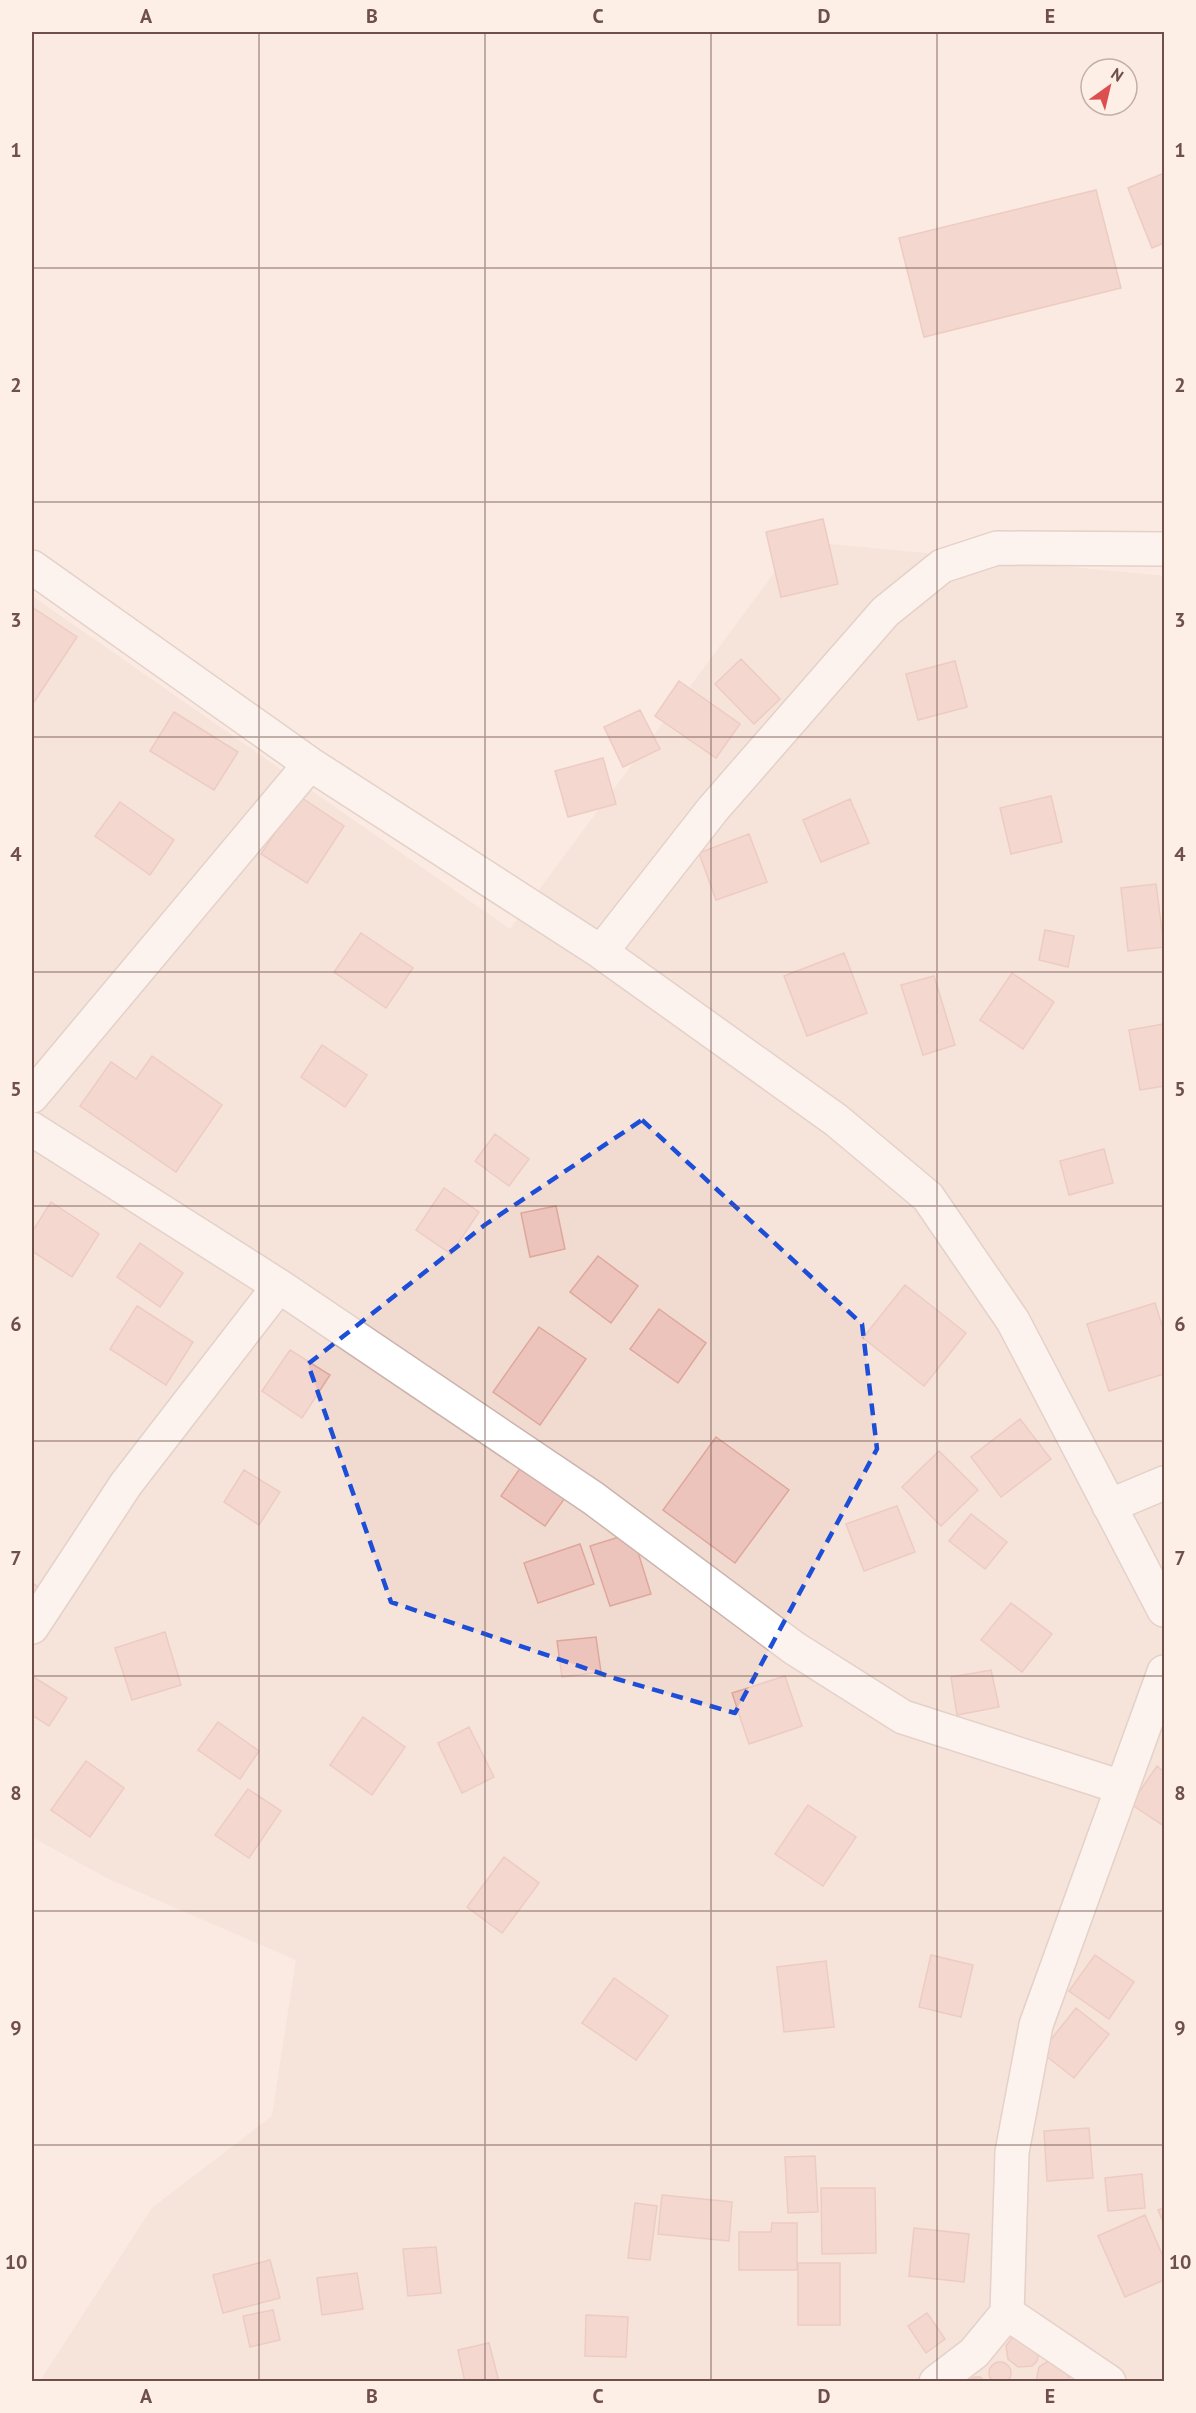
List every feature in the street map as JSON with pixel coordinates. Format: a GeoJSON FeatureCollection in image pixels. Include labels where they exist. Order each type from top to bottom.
{"type":"FeatureCollection","features":[{"type":"Feature","properties":{"kind":"street"},"geometry":{"type":"LineString","coordinates":[[602,952],[713,809],[885,612],[942,566],[997,548],[1164,549]]}},
{"type":"Feature","properties":{"kind":"street"},"geometry":{"type":"LineString","coordinates":[[32,567],[310,764],[602,952],[836,1120],[928,1197],[1013,1321],[1164,1611]]}},
{"type":"Feature","properties":{"kind":"street"},"geometry":{"type":"LineString","coordinates":[[32,1096],[310,764]]}},
{"type":"Feature","properties":{"kind":"street"},"geometry":{"type":"LineString","coordinates":[[32,1129],[279,1286],[593,1498],[794,1648],[903,1717],[1121,1786]]}},
{"type":"Feature","properties":{"kind":"street"},"geometry":{"type":"LineString","coordinates":[[32,1627],[126,1484],[279,1286]]}},
{"type":"Feature","properties":{"kind":"street"},"geometry":{"type":"LineString","coordinates":[[1109,1506],[1164,1484]]}},
{"type":"Feature","properties":{"kind":"street"},"geometry":{"type":"LineString","coordinates":[[936,2382],[974,2353],[1007,2313],[1012,2152],[1036,2025],[1164,1672]]}},
{"type":"Feature","properties":{"kind":"street"},"geometry":{"type":"LineString","coordinates":[[1007,2313],[1109,2382]]}},
{"type":"Feature","properties":{"kind":"highlighted area"},"geometry":{"type":"Polygon","coordinates":[[[642,1120],[862,1324],[877,1449],[735,1713],[617,1679],[391,1602],[308,1364],[486,1224],[642,1120]]]}},
{"type":"Feature","properties":{"kind":"shaded area"},"geometry":{"type":"Polygon","coordinates":[[[798,541],[1164,576],[1164,2381],[40,2381],[152,2208],[272,2116],[296,1960],[109,1879],[32,1837],[32,596],[510,929],[798,541]]]}},
{"type":"Feature","properties":{"kind":"building"},"geometry":{"type":"Polygon","coordinates":[[[1164,173],[1164,243],[1152,248],[1128,188],[1164,173]]]}},
{"type":"Feature","properties":{"kind":"building"},"geometry":{"type":"Polygon","coordinates":[[[1096,190],[1121,288],[924,337],[899,238],[1096,190]]]}},
{"type":"Feature","properties":{"kind":"building"},"geometry":{"type":"Polygon","coordinates":[[[823,519],[838,584],[781,597],[766,532],[823,519]]]}},
{"type":"Feature","properties":{"kind":"building"},"geometry":{"type":"Polygon","coordinates":[[[32,607],[77,637],[32,705],[32,607]]]}},
{"type":"Feature","properties":{"kind":"building"},"geometry":{"type":"Polygon","coordinates":[[[741,659],[780,699],[754,724],[715,684],[741,659]]]}},
{"type":"Feature","properties":{"kind":"building"},"geometry":{"type":"Polygon","coordinates":[[[955,661],[967,707],[918,720],[906,674],[955,661]]]}},
{"type":"Feature","properties":{"kind":"building"},"geometry":{"type":"Polygon","coordinates":[[[679,681],[740,724],[716,758],[655,716],[679,681]]]}},
{"type":"Feature","properties":{"kind":"building"},"geometry":{"type":"Polygon","coordinates":[[[640,710],[660,749],[623,767],[604,727],[640,710]]]}},
{"type":"Feature","properties":{"kind":"building"},"geometry":{"type":"Polygon","coordinates":[[[174,712],[238,752],[214,790],[150,751],[174,712]]]}},
{"type":"Feature","properties":{"kind":"building"},"geometry":{"type":"Polygon","coordinates":[[[603,758],[616,804],[568,817],[555,771],[603,758]]]}},
{"type":"Feature","properties":{"kind":"building"},"geometry":{"type":"Polygon","coordinates":[[[299,796],[344,826],[307,883],[261,854],[299,796]]]}},
{"type":"Feature","properties":{"kind":"building"},"geometry":{"type":"Polygon","coordinates":[[[1051,796],[1062,842],[1011,854],[1000,808],[1051,796]]]}},
{"type":"Feature","properties":{"kind":"building"},"geometry":{"type":"Polygon","coordinates":[[[850,799],[869,843],[821,862],[803,820],[850,799]]]}},
{"type":"Feature","properties":{"kind":"building"},"geometry":{"type":"Polygon","coordinates":[[[120,802],[174,840],[150,875],[95,836],[120,802]]]}},
{"type":"Feature","properties":{"kind":"building"},"geometry":{"type":"Polygon","coordinates":[[[749,834],[767,882],[716,900],[699,853],[749,834]]]}},
{"type":"Feature","properties":{"kind":"building"},"geometry":{"type":"Polygon","coordinates":[[[1156,884],[1164,947],[1128,951],[1121,888],[1156,884]]]}},
{"type":"Feature","properties":{"kind":"building"},"geometry":{"type":"Polygon","coordinates":[[[1045,930],[1074,936],[1068,967],[1039,960],[1045,930]]]}},
{"type":"Feature","properties":{"kind":"building"},"geometry":{"type":"Polygon","coordinates":[[[361,933],[413,968],[386,1008],[334,972],[361,933]]]}},
{"type":"Feature","properties":{"kind":"building"},"geometry":{"type":"Polygon","coordinates":[[[844,953],[867,1013],[807,1036],[784,976],[844,953]]]}},
{"type":"Feature","properties":{"kind":"building"},"geometry":{"type":"Polygon","coordinates":[[[1012,973],[1054,1002],[1023,1049],[980,1020],[1012,973]]]}},
{"type":"Feature","properties":{"kind":"building"},"geometry":{"type":"Polygon","coordinates":[[[934,976],[955,1045],[923,1055],[901,985],[934,976]]]}},
{"type":"Feature","properties":{"kind":"building"},"geometry":{"type":"Polygon","coordinates":[[[1164,1024],[1164,1086],[1140,1090],[1129,1030],[1164,1024]]]}},
{"type":"Feature","properties":{"kind":"building"},"geometry":{"type":"Polygon","coordinates":[[[322,1045],[367,1075],[345,1107],[301,1077],[322,1045]]]}},
{"type":"Feature","properties":{"kind":"building"},"geometry":{"type":"Polygon","coordinates":[[[152,1056],[222,1105],[176,1172],[80,1106],[111,1062],[136,1079],[152,1056]]]}},
{"type":"Feature","properties":{"kind":"building"},"geometry":{"type":"Polygon","coordinates":[[[495,1134],[529,1159],[509,1186],[475,1161],[495,1134]]]}},
{"type":"Feature","properties":{"kind":"building"},"geometry":{"type":"Polygon","coordinates":[[[1104,1149],[1113,1183],[1069,1195],[1060,1161],[1104,1149]]]}},
{"type":"Feature","properties":{"kind":"building"},"geometry":{"type":"Polygon","coordinates":[[[444,1188],[479,1212],[451,1254],[416,1230],[444,1188]]]}},
{"type":"Feature","properties":{"kind":"building"},"geometry":{"type":"Polygon","coordinates":[[[51,1202],[99,1234],[72,1277],[32,1251],[32,1232],[51,1202]]]}},
{"type":"Feature","properties":{"kind":"building"},"geometry":{"type":"Polygon","coordinates":[[[556,1206],[565,1249],[530,1257],[521,1213],[556,1206]]]}},
{"type":"Feature","properties":{"kind":"building"},"geometry":{"type":"Polygon","coordinates":[[[140,1243],[183,1273],[160,1307],[117,1277],[140,1243]]]}},
{"type":"Feature","properties":{"kind":"building"},"geometry":{"type":"Polygon","coordinates":[[[598,1256],[638,1286],[611,1323],[570,1292],[598,1256]]]}},
{"type":"Feature","properties":{"kind":"building"},"geometry":{"type":"Polygon","coordinates":[[[905,1285],[966,1333],[924,1386],[863,1338],[905,1285]]]}},
{"type":"Feature","properties":{"kind":"building"},"geometry":{"type":"Polygon","coordinates":[[[1155,1303],[1164,1332],[1164,1374],[1109,1391],[1087,1324],[1155,1303]]]}},
{"type":"Feature","properties":{"kind":"building"},"geometry":{"type":"Polygon","coordinates":[[[137,1306],[193,1342],[166,1385],[110,1349],[137,1306]]]}},
{"type":"Feature","properties":{"kind":"building"},"geometry":{"type":"Polygon","coordinates":[[[659,1309],[706,1343],[678,1383],[630,1349],[659,1309]]]}},
{"type":"Feature","properties":{"kind":"building"},"geometry":{"type":"Polygon","coordinates":[[[539,1327],[586,1359],[540,1425],[493,1392],[539,1327]]]}},
{"type":"Feature","properties":{"kind":"building"},"geometry":{"type":"Polygon","coordinates":[[[290,1350],[330,1375],[302,1418],[262,1391],[290,1350]]]}},
{"type":"Feature","properties":{"kind":"building"},"geometry":{"type":"Polygon","coordinates":[[[1020,1419],[1051,1459],[1001,1497],[971,1457],[1020,1419]]]}},
{"type":"Feature","properties":{"kind":"building"},"geometry":{"type":"Polygon","coordinates":[[[716,1437],[789,1490],[735,1563],[663,1510],[716,1437]]]}},
{"type":"Feature","properties":{"kind":"building"},"geometry":{"type":"Polygon","coordinates":[[[939,1451],[978,1490],[941,1526],[902,1487],[939,1451]]]}},
{"type":"Feature","properties":{"kind":"building"},"geometry":{"type":"Polygon","coordinates":[[[523,1464],[567,1495],[545,1526],[501,1496],[523,1464]]]}},
{"type":"Feature","properties":{"kind":"building"},"geometry":{"type":"Polygon","coordinates":[[[244,1470],[280,1492],[259,1525],[224,1502],[244,1470]]]}},
{"type":"Feature","properties":{"kind":"building"},"geometry":{"type":"Polygon","coordinates":[[[897,1506],[915,1552],[864,1571],[846,1524],[897,1506]]]}},
{"type":"Feature","properties":{"kind":"building"},"geometry":{"type":"Polygon","coordinates":[[[971,1514],[1007,1542],[985,1569],[949,1541],[971,1514]]]}},
{"type":"Feature","properties":{"kind":"building"},"geometry":{"type":"Polygon","coordinates":[[[632,1533],[651,1594],[610,1606],[590,1546],[632,1533]]]}},
{"type":"Feature","properties":{"kind":"building"},"geometry":{"type":"Polygon","coordinates":[[[580,1544],[594,1584],[538,1603],[524,1563],[580,1544]]]}},
{"type":"Feature","properties":{"kind":"building"},"geometry":{"type":"Polygon","coordinates":[[[32,1583],[40,1588],[32,1601],[32,1583]]]}},
{"type":"Feature","properties":{"kind":"building"},"geometry":{"type":"Polygon","coordinates":[[[1011,1603],[1052,1634],[1022,1672],[981,1640],[1011,1603]]]}},
{"type":"Feature","properties":{"kind":"building"},"geometry":{"type":"Polygon","coordinates":[[[165,1632],[181,1685],[132,1700],[115,1648],[165,1632]]]}},
{"type":"Feature","properties":{"kind":"building"},"geometry":{"type":"Polygon","coordinates":[[[596,1637],[601,1672],[562,1677],[557,1641],[596,1637]]]}},
{"type":"Feature","properties":{"kind":"building"},"geometry":{"type":"Polygon","coordinates":[[[991,1670],[999,1707],[957,1715],[951,1677],[991,1670]]]}},
{"type":"Feature","properties":{"kind":"building"},"geometry":{"type":"Polygon","coordinates":[[[32,1676],[67,1698],[49,1726],[32,1715],[32,1676]]]}},
{"type":"Feature","properties":{"kind":"building"},"geometry":{"type":"Polygon","coordinates":[[[785,1676],[802,1726],[749,1744],[732,1693],[785,1676]]]}},
{"type":"Feature","properties":{"kind":"building"},"geometry":{"type":"Polygon","coordinates":[[[363,1717],[405,1747],[372,1795],[330,1765],[363,1717]]]}},
{"type":"Feature","properties":{"kind":"building"},"geometry":{"type":"Polygon","coordinates":[[[218,1722],[259,1751],[240,1779],[198,1750],[218,1722]]]}},
{"type":"Feature","properties":{"kind":"building"},"geometry":{"type":"Polygon","coordinates":[[[469,1727],[494,1777],[462,1793],[438,1743],[469,1727]]]}},
{"type":"Feature","properties":{"kind":"building"},"geometry":{"type":"Polygon","coordinates":[[[86,1761],[124,1788],[90,1837],[51,1810],[86,1761]]]}},
{"type":"Feature","properties":{"kind":"building"},"geometry":{"type":"Polygon","coordinates":[[[1157,1766],[1164,1772],[1164,1826],[1131,1804],[1157,1766]]]}},
{"type":"Feature","properties":{"kind":"building"},"geometry":{"type":"Polygon","coordinates":[[[248,1789],[281,1811],[249,1858],[215,1835],[248,1789]]]}},
{"type":"Feature","properties":{"kind":"building"},"geometry":{"type":"Polygon","coordinates":[[[808,1805],[856,1837],[823,1886],[775,1854],[808,1805]]]}},
{"type":"Feature","properties":{"kind":"building"},"geometry":{"type":"Polygon","coordinates":[[[504,1857],[539,1883],[502,1933],[467,1907],[504,1857]]]}},
{"type":"Feature","properties":{"kind":"building"},"geometry":{"type":"Polygon","coordinates":[[[931,1955],[973,1965],[961,2017],[919,2007],[931,1955]]]}},
{"type":"Feature","properties":{"kind":"building"},"geometry":{"type":"Polygon","coordinates":[[[1095,1955],[1134,1982],[1109,2019],[1069,1991],[1095,1955]]]}},
{"type":"Feature","properties":{"kind":"building"},"geometry":{"type":"Polygon","coordinates":[[[826,1961],[834,2027],[784,2032],[777,1967],[826,1961]]]}},
{"type":"Feature","properties":{"kind":"building"},"geometry":{"type":"Polygon","coordinates":[[[614,1978],[668,2016],[636,2060],[582,2023],[614,1978]]]}},
{"type":"Feature","properties":{"kind":"building"},"geometry":{"type":"Polygon","coordinates":[[[1076,2008],[1109,2034],[1074,2078],[1041,2052],[1076,2008]]]}},
{"type":"Feature","properties":{"kind":"building"},"geometry":{"type":"Polygon","coordinates":[[[1089,2128],[1093,2178],[1047,2181],[1044,2131],[1089,2128]]]}},
{"type":"Feature","properties":{"kind":"building"},"geometry":{"type":"Polygon","coordinates":[[[815,2156],[818,2212],[788,2213],[785,2157],[815,2156]]]}},
{"type":"Feature","properties":{"kind":"building"},"geometry":{"type":"Polygon","coordinates":[[[1142,2174],[1145,2208],[1108,2211],[1105,2178],[1142,2174]]]}},
{"type":"Feature","properties":{"kind":"building"},"geometry":{"type":"Polygon","coordinates":[[[821,2188],[875,2188],[876,2253],[822,2254],[821,2188]]]}},
{"type":"Feature","properties":{"kind":"building"},"geometry":{"type":"Polygon","coordinates":[[[662,2195],[732,2202],[729,2241],[658,2234],[662,2195]]]}},
{"type":"Feature","properties":{"kind":"building"},"geometry":{"type":"Polygon","coordinates":[[[635,2203],[657,2206],[650,2260],[628,2258],[635,2203]]]}},
{"type":"Feature","properties":{"kind":"building"},"geometry":{"type":"Polygon","coordinates":[[[1164,2208],[1164,2224],[1158,2210],[1164,2208]]]}},
{"type":"Feature","properties":{"kind":"building"},"geometry":{"type":"Polygon","coordinates":[[[1145,2215],[1164,2259],[1164,2280],[1125,2297],[1098,2236],[1145,2215]]]}},
{"type":"Feature","properties":{"kind":"building"},"geometry":{"type":"Polygon","coordinates":[[[772,2223],[797,2223],[797,2270],[739,2270],[739,2232],[771,2232],[772,2223]]]}},
{"type":"Feature","properties":{"kind":"building"},"geometry":{"type":"Polygon","coordinates":[[[914,2228],[969,2234],[964,2282],[909,2276],[914,2228]]]}},
{"type":"Feature","properties":{"kind":"building"},"geometry":{"type":"Polygon","coordinates":[[[436,2247],[441,2293],[408,2296],[403,2249],[436,2247]]]}},
{"type":"Feature","properties":{"kind":"building"},"geometry":{"type":"Polygon","coordinates":[[[270,2260],[280,2298],[223,2313],[213,2275],[270,2260]]]}},
{"type":"Feature","properties":{"kind":"building"},"geometry":{"type":"Polygon","coordinates":[[[798,2263],[840,2263],[840,2325],[798,2325],[798,2263]]]}},
{"type":"Feature","properties":{"kind":"building"},"geometry":{"type":"Polygon","coordinates":[[[357,2273],[363,2309],[322,2315],[317,2278],[357,2273]]]}},
{"type":"Feature","properties":{"kind":"building"},"geometry":{"type":"Polygon","coordinates":[[[273,2310],[280,2340],[250,2347],[243,2316],[273,2310]]]}},
{"type":"Feature","properties":{"kind":"building"},"geometry":{"type":"Polygon","coordinates":[[[927,2313],[945,2339],[926,2353],[908,2326],[927,2313]]]}},
{"type":"Feature","properties":{"kind":"building"},"geometry":{"type":"Polygon","coordinates":[[[586,2315],[628,2317],[626,2357],[585,2356],[586,2315]]]}},
{"type":"Feature","properties":{"kind":"building"},"geometry":{"type":"Polygon","coordinates":[[[1014,2335],[1040,2348],[1037,2361],[1032,2366],[1018,2367],[1008,2359],[1006,2346],[1014,2335]]]}},
{"type":"Feature","properties":{"kind":"building"},"geometry":{"type":"Polygon","coordinates":[[[489,2343],[499,2382],[465,2382],[458,2350],[489,2343]]]}},
{"type":"Feature","properties":{"kind":"building"},"geometry":{"type":"Polygon","coordinates":[[[1050,2360],[1068,2369],[1069,2382],[1036,2382],[1039,2367],[1050,2360]]]}},
{"type":"Feature","properties":{"kind":"building"},"geometry":{"type":"Polygon","coordinates":[[[1000,2362],[1008,2365],[1011,2373],[1008,2381],[1000,2384],[992,2381],[989,2373],[992,2365],[1000,2362]]]}},
{"type":"Feature","properties":{"kind":"building"},"geometry":{"type":"Polygon","coordinates":[[[980,2377],[985,2382],[967,2382],[980,2377]]]}}]}
